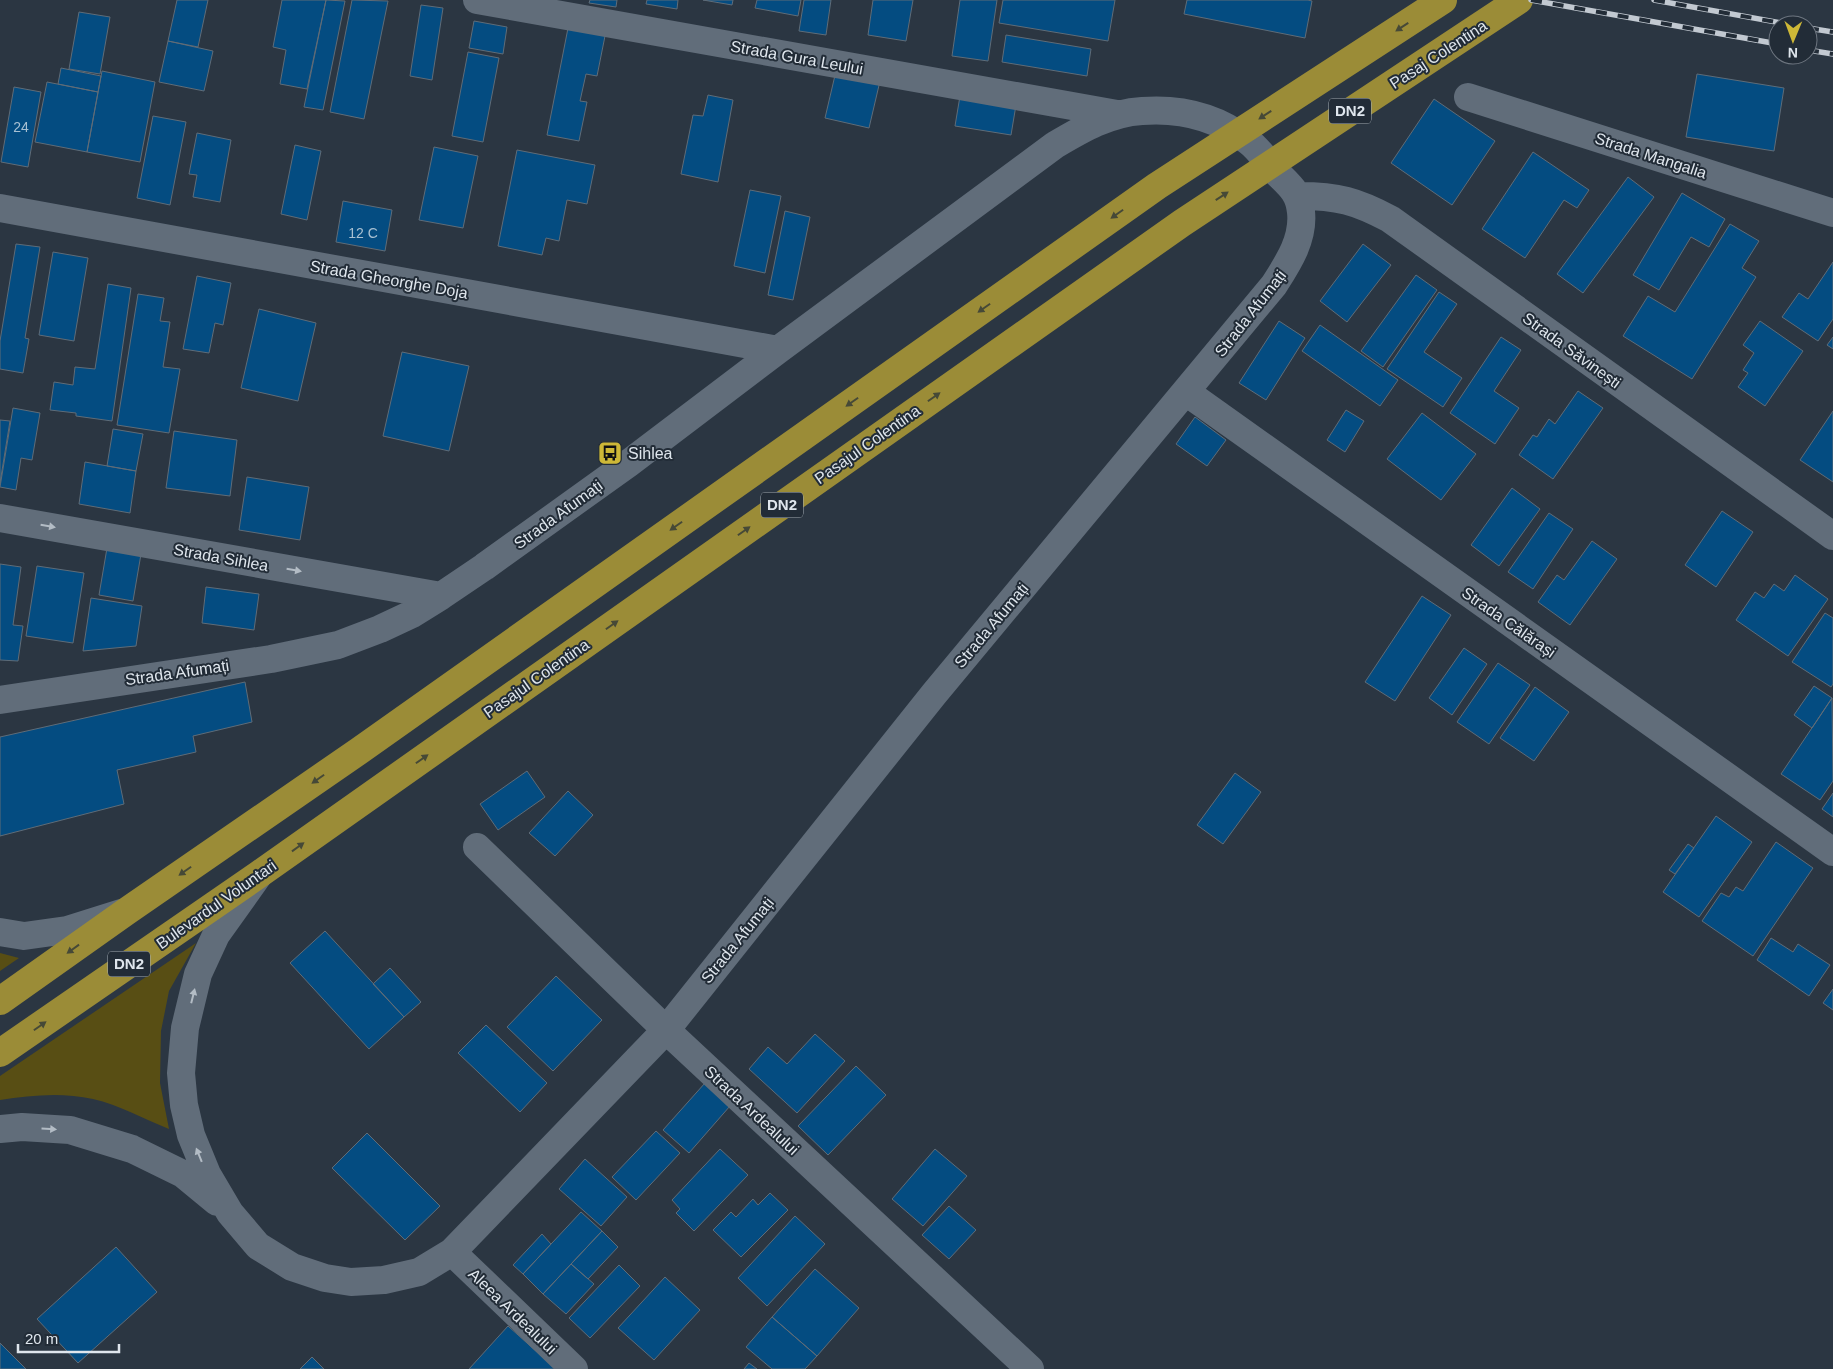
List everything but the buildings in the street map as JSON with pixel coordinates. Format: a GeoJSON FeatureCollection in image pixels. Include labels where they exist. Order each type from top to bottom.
{"type":"FeatureCollection","features":[{"type":"Feature","properties":{"kind":"highway","name":"DN2"},"geometry":{"type":"LineString","coordinates":[[0,1001],[359,751],[1157,186],[1442,0]]}},
{"type":"Feature","properties":{"kind":"highway","name":"Pasaj Colentina"},"geometry":{"type":"LineString","coordinates":[[1182,223],[1519,0]]}},
{"type":"Feature","properties":{"kind":"highway","name":"Pasajul Colentina"},"geometry":{"type":"LineString","coordinates":[[382,787],[1182,223]]}},
{"type":"Feature","properties":{"kind":"highway","name":"Bulevardul Voluntari"},"geometry":{"type":"LineString","coordinates":[[0,1053],[382,787]]}},
{"type":"Feature","properties":{"kind":"street","name":"Strada Gura Leului"},"geometry":{"type":"LineString","coordinates":[[477,0],[1117,114]]}},
{"type":"Feature","properties":{"kind":"street","name":"Strada Mangalia"},"geometry":{"type":"LineString","coordinates":[[1468,97],[1833,213]]}},
{"type":"Feature","properties":{"kind":"street","name":"Strada Afumați"},"geometry":{"type":"LineString","coordinates":[[0,700],[271,659],[338,645],[404,618],[441,596],[629,463],[1055,145],[1090,125],[1117,114],[1141,110],[1171,110],[1198,115],[1224,124],[1250,142],[1299,196],[1302,214],[1300,236],[1288,264],[1274,285],[934,694],[666,1030],[452,1252],[419,1272],[384,1280],[351,1282],[325,1278],[292,1266],[258,1246],[230,1213],[207,1174],[191,1135],[184,1105],[182,1073],[185,1028],[198,974],[216,935],[258,875]]}},
{"type":"Feature","properties":{"kind":"street","name":"Strada Săvinești"},"geometry":{"type":"LineString","coordinates":[[1299,196],[1322,196],[1349,200],[1366,206],[1390,219],[1833,536]]}},
{"type":"Feature","properties":{"kind":"street","name":"Strada Gheorghe Doja"},"geometry":{"type":"LineString","coordinates":[[0,208],[778,350]]}},
{"type":"Feature","properties":{"kind":"street","name":"Strada Călărași"},"geometry":{"type":"LineString","coordinates":[[1186,392],[1833,852]]}},
{"type":"Feature","properties":{"kind":"street","name":"Strada Sihlea"},"geometry":{"type":"LineString","coordinates":[[0,518],[441,596]]}},
{"type":"Feature","properties":{"kind":"street","name":"Strada Ardealului"},"geometry":{"type":"LineString","coordinates":[[477,847],[666,1030],[1030,1369]]}},
{"type":"Feature","properties":{"kind":"street"},"geometry":{"type":"LineString","coordinates":[[0,932],[24,936],[67,930],[127,911]]}},
{"type":"Feature","properties":{"kind":"street","name":"Strada Afumați"},"geometry":{"type":"LineString","coordinates":[[0,1129],[22,1127],[70,1130],[132,1149],[182,1174],[230,1213]]}},
{"type":"Feature","properties":{"kind":"street","name":"Aleea Ardealului"},"geometry":{"type":"LineString","coordinates":[[452,1252],[574,1369]]}},
{"type":"Feature","properties":{"kind":"shaded area"},"geometry":{"type":"Polygon","coordinates":[[[196,943],[169,991],[161,1031],[160,1083],[169,1129],[131,1112],[93,1099],[46,1095],[0,1100],[0,1076],[196,943]]]}},
{"type":"Feature","properties":{"kind":"shaded area"},"geometry":{"type":"Polygon","coordinates":[[[0,953],[19,958],[0,971],[0,953]]]}},
{"type":"Feature","properties":{"kind":"railway"},"geometry":{"type":"LineString","coordinates":[[1531,0],[1768,42]]}},
{"type":"Feature","properties":{"kind":"railway"},"geometry":{"type":"LineString","coordinates":[[1654,0],[1768,21]]}},
{"type":"Feature","properties":{"kind":"railway"},"geometry":{"type":"LineString","coordinates":[[1818,30],[1833,32]]}},
{"type":"Feature","properties":{"kind":"railway"},"geometry":{"type":"LineString","coordinates":[[1818,52],[1833,54]]}},
{"type":"Feature","properties":{"kind":"place","name":"Sihlea"},"geometry":{"type":"Point","coordinates":[610,453]}}]}
